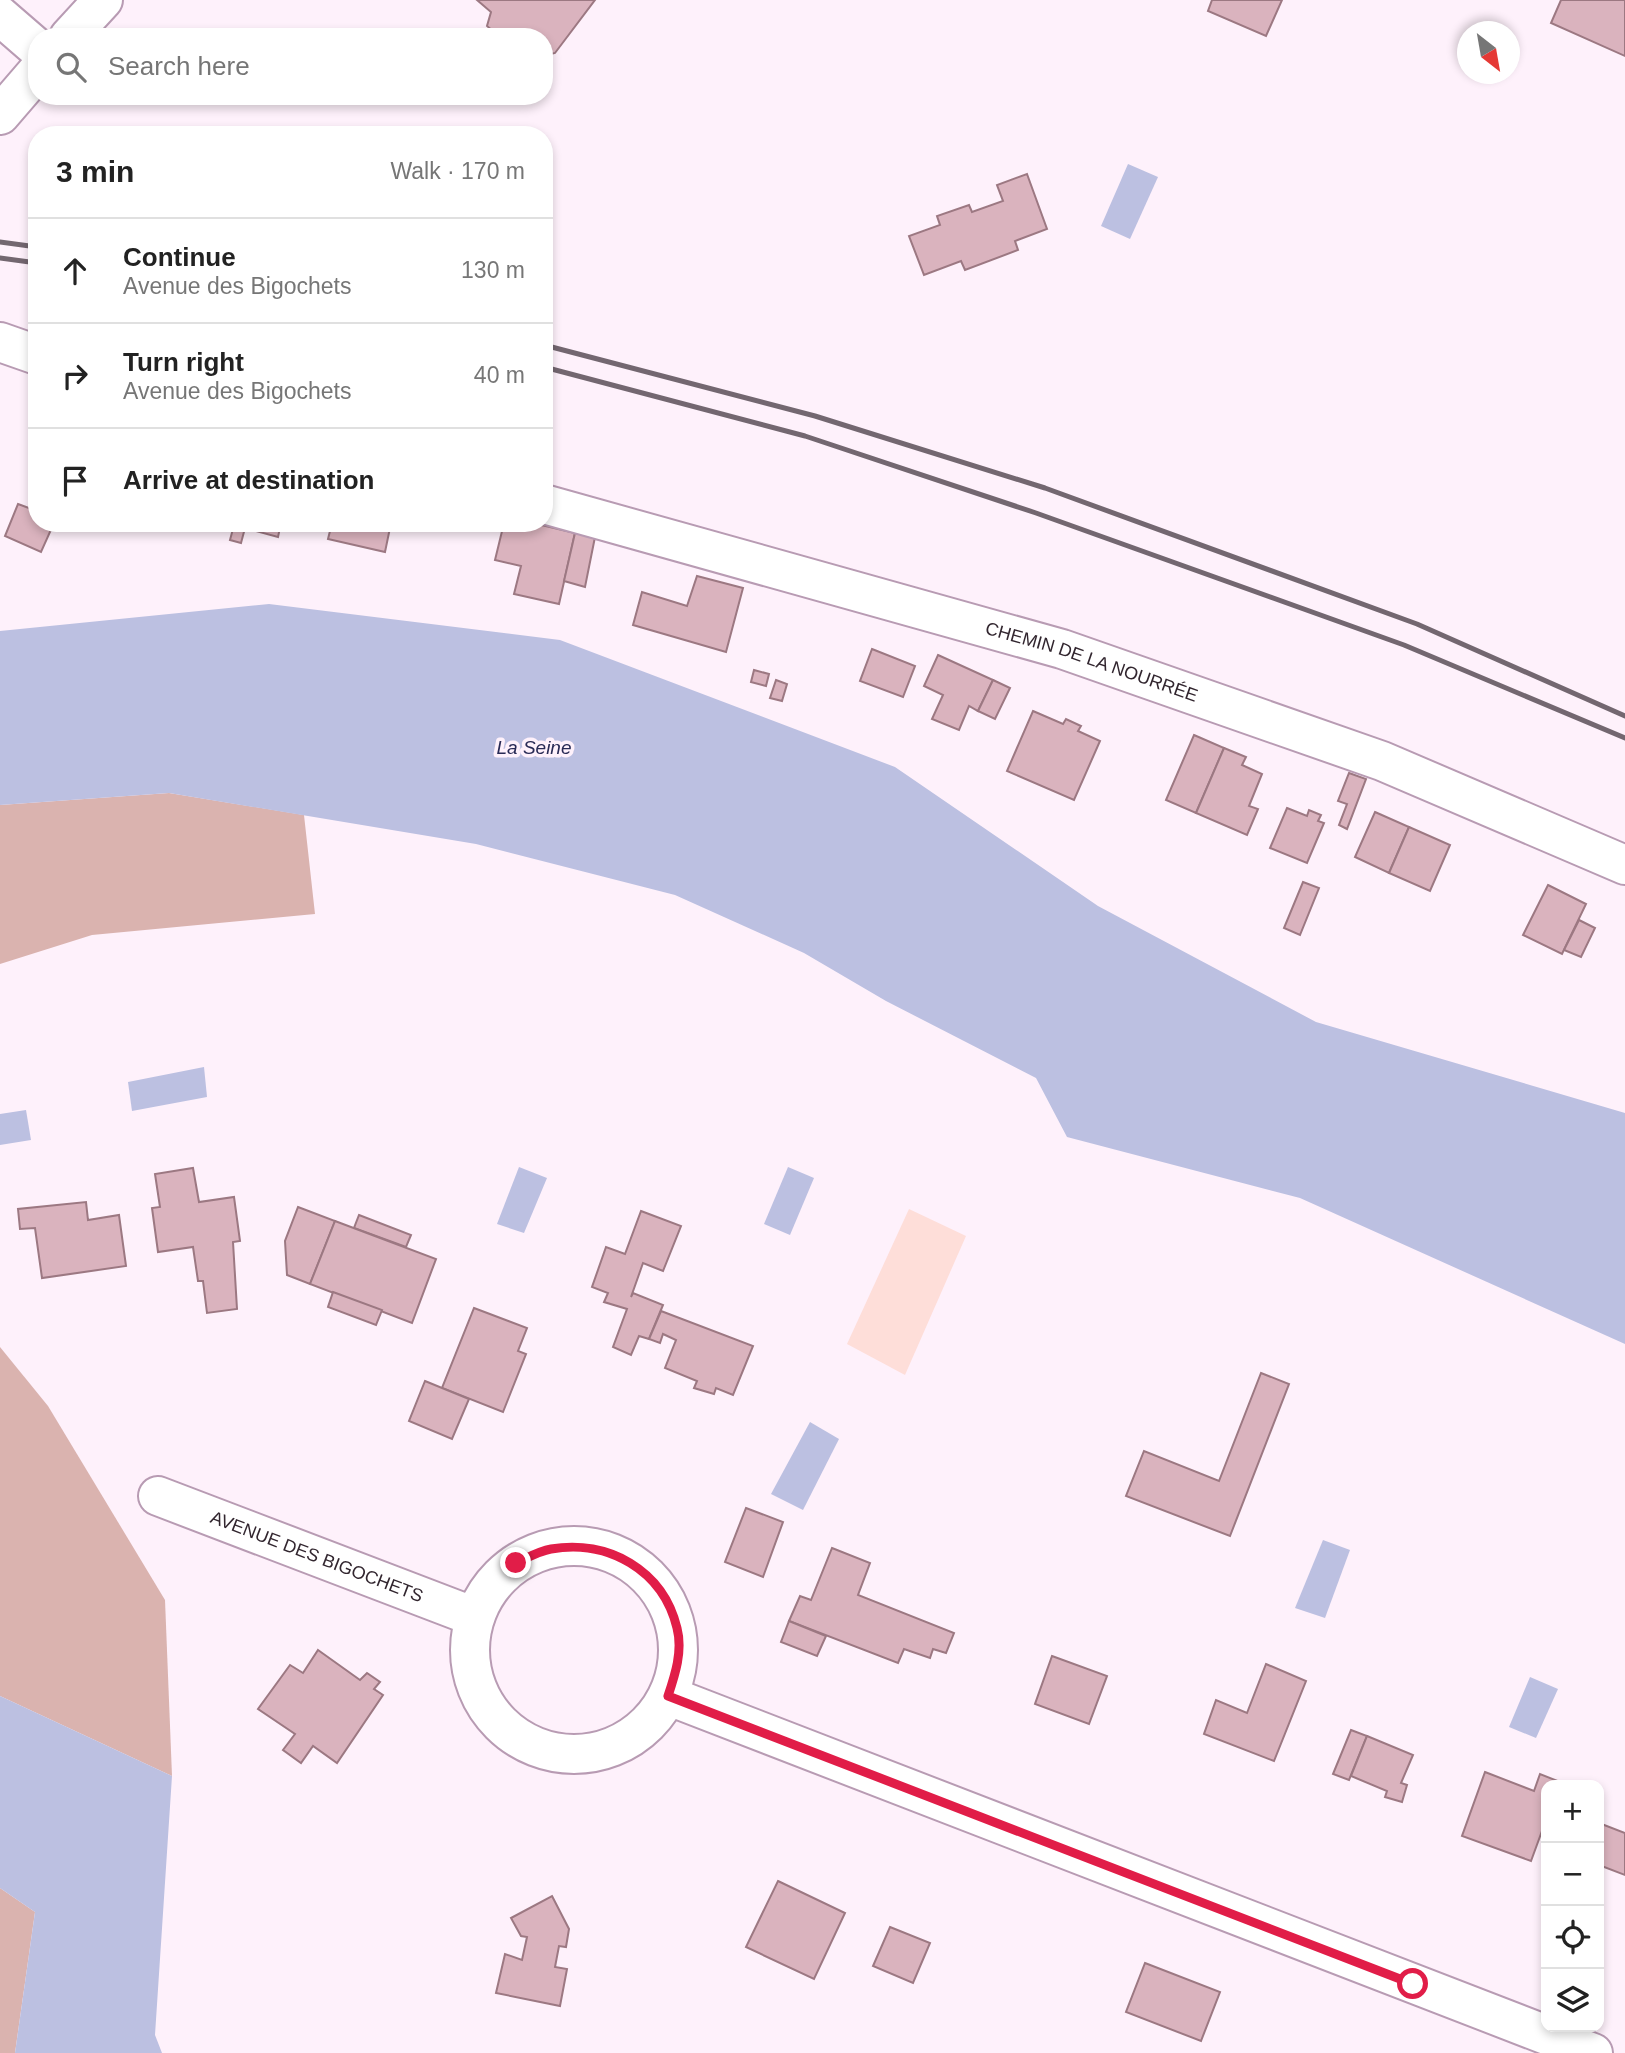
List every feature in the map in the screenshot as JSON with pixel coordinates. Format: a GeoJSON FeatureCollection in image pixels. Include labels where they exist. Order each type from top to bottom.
{"type":"FeatureCollection","features":[{"type":"Feature","properties":{"kind":"street"},"geometry":{"type":"LineString","coordinates":[[77,28],[103,0]]}},
{"type":"Feature","properties":{"kind":"street"},"geometry":{"type":"LineString","coordinates":[[0,16],[28,40]]}},
{"type":"Feature","properties":{"kind":"street"},"geometry":{"type":"LineString","coordinates":[[0,115],[28,82]]}},
{"type":"Feature","properties":{"kind":"street"},"geometry":{"type":"LineString","coordinates":[[0,342],[28,352]]}},
{"type":"Feature","properties":{"kind":"street","name":"CHEMIN DE LA NOURRÉE"},"geometry":{"type":"LineString","coordinates":[[553,507],[1062,649],[1382,761],[1625,865]]}},
{"type":"Feature","properties":{"kind":"street","name":"AVENUE DES BIGOCHETS"},"geometry":{"type":"LineString","coordinates":[[158,1496],[475,1617]]}},
{"type":"Feature","properties":{"kind":"street"},"geometry":{"type":"LineString","coordinates":[[581,1546],[615,1553],[644,1571],[665,1597],[678,1630],[678,1664],[668,1696],[648,1725],[620,1745],[586,1755],[551,1752],[519,1739],[493,1716],[476,1686],[469,1651],[475,1617],[491,1586],[516,1563],[547,1549],[581,1546]]}},
{"type":"Feature","properties":{"kind":"street"},"geometry":{"type":"LineString","coordinates":[[668,1696],[1593,2053]]}},
{"type":"Feature","properties":{"kind":"shaded area"},"geometry":{"type":"Polygon","coordinates":[[[169,793],[304,815],[315,914],[92,935],[0,964],[0,805],[169,793]]]}},
{"type":"Feature","properties":{"kind":"shaded area"},"geometry":{"type":"Polygon","coordinates":[[[909,1209],[966,1236],[905,1375],[847,1344],[909,1209]]]}},
{"type":"Feature","properties":{"kind":"shaded area"},"geometry":{"type":"Polygon","coordinates":[[[0,1347],[48,1406],[165,1600],[172,1776],[0,1696],[0,1347]]]}},
{"type":"Feature","properties":{"kind":"shaded area"},"geometry":{"type":"Polygon","coordinates":[[[0,1888],[35,1912],[15,2053],[0,2053],[0,1888]]]}},
{"type":"Feature","properties":{"kind":"water"},"geometry":{"type":"Polygon","coordinates":[[[1128,164],[1158,177],[1130,239],[1101,226],[1128,164]]]}},
{"type":"Feature","properties":{"kind":"water","name":"La Seine"},"geometry":{"type":"Polygon","coordinates":[[[269,604],[560,640],[895,767],[1098,906],[1316,1022],[1625,1113],[1625,1344],[1300,1198],[1067,1137],[1036,1078],[886,1001],[804,953],[675,895],[476,844],[169,793],[0,805],[0,631],[269,604]]]}},
{"type":"Feature","properties":{"kind":"water"},"geometry":{"type":"Polygon","coordinates":[[[204,1067],[207,1097],[132,1111],[128,1082],[204,1067]]]}},
{"type":"Feature","properties":{"kind":"water"},"geometry":{"type":"Polygon","coordinates":[[[26,1110],[31,1140],[0,1145],[0,1114],[26,1110]]]}},
{"type":"Feature","properties":{"kind":"water"},"geometry":{"type":"Polygon","coordinates":[[[519,1167],[547,1178],[524,1233],[497,1224],[519,1167]]]}},
{"type":"Feature","properties":{"kind":"water"},"geometry":{"type":"Polygon","coordinates":[[[788,1167],[814,1178],[790,1235],[764,1224],[788,1167]]]}},
{"type":"Feature","properties":{"kind":"water"},"geometry":{"type":"Polygon","coordinates":[[[810,1422],[839,1439],[803,1510],[771,1494],[810,1422]]]}},
{"type":"Feature","properties":{"kind":"water"},"geometry":{"type":"Polygon","coordinates":[[[1323,1540],[1350,1550],[1325,1618],[1295,1608],[1323,1540]]]}},
{"type":"Feature","properties":{"kind":"water"},"geometry":{"type":"Polygon","coordinates":[[[1530,1677],[1558,1689],[1536,1738],[1509,1727],[1530,1677]]]}},
{"type":"Feature","properties":{"kind":"water"},"geometry":{"type":"Polygon","coordinates":[[[0,1696],[172,1776],[155,2035],[162,2053],[15,2053],[35,1912],[0,1888],[0,1696]]]}},
{"type":"Feature","properties":{"kind":"building"},"geometry":{"type":"Polygon","coordinates":[[[477,0],[595,0],[553,54],[553,28],[489,28],[487,26],[491,12],[477,0]]]}},
{"type":"Feature","properties":{"kind":"building"},"geometry":{"type":"Polygon","coordinates":[[[1212,0],[1282,0],[1266,36],[1208,11],[1212,0]]]}},
{"type":"Feature","properties":{"kind":"building"},"geometry":{"type":"Polygon","coordinates":[[[1561,0],[1625,0],[1625,56],[1551,23],[1561,0]]]}},
{"type":"Feature","properties":{"kind":"building"},"geometry":{"type":"Polygon","coordinates":[[[1027,174],[1047,229],[1015,241],[1018,250],[965,270],[961,261],[924,275],[909,236],[940,225],[937,216],[969,205],[972,212],[1003,201],[997,185],[1027,174]]]}},
{"type":"Feature","properties":{"kind":"building"},"geometry":{"type":"Polygon","coordinates":[[[18,504],[28,508],[28,532],[50,532],[41,552],[5,536],[18,504]]]}},
{"type":"Feature","properties":{"kind":"building"},"geometry":{"type":"Polygon","coordinates":[[[553,528],[575,533],[559,604],[514,594],[521,566],[495,560],[502,532],[553,532],[553,528]]]}},
{"type":"Feature","properties":{"kind":"building"},"geometry":{"type":"Polygon","coordinates":[[[232,532],[244,532],[241,543],[230,540],[232,532]]]}},
{"type":"Feature","properties":{"kind":"building"},"geometry":{"type":"Polygon","coordinates":[[[260,532],[279,532],[278,537],[260,532]]]}},
{"type":"Feature","properties":{"kind":"building"},"geometry":{"type":"Polygon","coordinates":[[[330,532],[389,532],[385,552],[328,539],[330,532]]]}},
{"type":"Feature","properties":{"kind":"building"},"geometry":{"type":"Polygon","coordinates":[[[575,533],[595,537],[585,587],[564,581],[575,533]]]}},
{"type":"Feature","properties":{"kind":"building"},"geometry":{"type":"Polygon","coordinates":[[[697,576],[743,588],[726,652],[633,625],[642,592],[687,606],[697,576]]]}},
{"type":"Feature","properties":{"kind":"building"},"geometry":{"type":"Polygon","coordinates":[[[872,649],[915,666],[903,697],[860,681],[872,649]]]}},
{"type":"Feature","properties":{"kind":"building"},"geometry":{"type":"Polygon","coordinates":[[[938,655],[993,680],[978,711],[969,706],[959,730],[932,719],[943,695],[924,686],[938,655]]]}},
{"type":"Feature","properties":{"kind":"building"},"geometry":{"type":"Polygon","coordinates":[[[754,670],[769,674],[766,686],[751,682],[754,670]]]}},
{"type":"Feature","properties":{"kind":"building"},"geometry":{"type":"Polygon","coordinates":[[[776,680],[787,684],[782,701],[770,698],[776,680]]]}},
{"type":"Feature","properties":{"kind":"building"},"geometry":{"type":"Polygon","coordinates":[[[993,680],[1010,688],[995,719],[978,711],[993,680]]]}},
{"type":"Feature","properties":{"kind":"building"},"geometry":{"type":"Polygon","coordinates":[[[1033,711],[1063,724],[1066,719],[1081,726],[1078,731],[1100,741],[1074,800],[1007,771],[1033,711]]]}},
{"type":"Feature","properties":{"kind":"building"},"geometry":{"type":"Polygon","coordinates":[[[1194,735],[1224,748],[1196,813],[1166,800],[1194,735]]]}},
{"type":"Feature","properties":{"kind":"building"},"geometry":{"type":"Polygon","coordinates":[[[1224,748],[1246,757],[1242,765],[1262,774],[1249,806],[1258,809],[1247,835],[1196,813],[1224,748]]]}},
{"type":"Feature","properties":{"kind":"building"},"geometry":{"type":"Polygon","coordinates":[[[1349,773],[1366,779],[1347,829],[1339,825],[1347,804],[1338,801],[1349,773]]]}},
{"type":"Feature","properties":{"kind":"building"},"geometry":{"type":"Polygon","coordinates":[[[1287,808],[1307,816],[1309,810],[1321,815],[1318,821],[1324,823],[1307,863],[1270,848],[1287,808]]]}},
{"type":"Feature","properties":{"kind":"building"},"geometry":{"type":"Polygon","coordinates":[[[1375,812],[1409,827],[1389,873],[1355,857],[1375,812]]]}},
{"type":"Feature","properties":{"kind":"building"},"geometry":{"type":"Polygon","coordinates":[[[1409,827],[1450,845],[1430,891],[1389,873],[1409,827]]]}},
{"type":"Feature","properties":{"kind":"building"},"geometry":{"type":"Polygon","coordinates":[[[1303,882],[1319,888],[1300,935],[1284,928],[1303,882]]]}},
{"type":"Feature","properties":{"kind":"building"},"geometry":{"type":"Polygon","coordinates":[[[1548,885],[1586,904],[1562,954],[1523,935],[1548,885]]]}},
{"type":"Feature","properties":{"kind":"building"},"geometry":{"type":"Polygon","coordinates":[[[1579,920],[1595,928],[1581,957],[1564,950],[1579,920]]]}},
{"type":"Feature","properties":{"kind":"building"},"geometry":{"type":"Polygon","coordinates":[[[193,1168],[199,1202],[234,1197],[240,1241],[233,1242],[237,1309],[207,1313],[203,1281],[198,1281],[193,1247],[158,1252],[152,1208],[160,1207],[155,1174],[193,1168]]]}},
{"type":"Feature","properties":{"kind":"building"},"geometry":{"type":"Polygon","coordinates":[[[86,1202],[88,1220],[119,1215],[126,1266],[42,1278],[35,1228],[20,1229],[18,1209],[86,1202]]]}},
{"type":"Feature","properties":{"kind":"building"},"geometry":{"type":"Polygon","coordinates":[[[298,1207],[335,1221],[310,1284],[287,1275],[285,1241],[298,1207]]]}},
{"type":"Feature","properties":{"kind":"building"},"geometry":{"type":"Polygon","coordinates":[[[641,1211],[681,1226],[663,1271],[643,1263],[631,1297],[633,1293],[663,1305],[649,1339],[639,1336],[631,1355],[613,1347],[627,1309],[604,1302],[608,1293],[592,1287],[606,1247],[625,1254],[641,1211]]]}},
{"type":"Feature","properties":{"kind":"building"},"geometry":{"type":"Polygon","coordinates":[[[359,1215],[411,1235],[406,1247],[354,1228],[359,1215]]]}},
{"type":"Feature","properties":{"kind":"building"},"geometry":{"type":"Polygon","coordinates":[[[335,1221],[436,1259],[412,1323],[310,1284],[335,1221]]]}},
{"type":"Feature","properties":{"kind":"building"},"geometry":{"type":"Polygon","coordinates":[[[333,1292],[382,1310],[376,1325],[328,1307],[333,1292]]]}},
{"type":"Feature","properties":{"kind":"building"},"geometry":{"type":"Polygon","coordinates":[[[474,1308],[527,1328],[518,1351],[526,1354],[503,1412],[442,1388],[474,1308]]]}},
{"type":"Feature","properties":{"kind":"building"},"geometry":{"type":"Polygon","coordinates":[[[661,1311],[753,1346],[733,1395],[716,1388],[714,1394],[694,1388],[697,1381],[665,1368],[676,1340],[663,1334],[660,1343],[649,1339],[661,1311]]]}},
{"type":"Feature","properties":{"kind":"building"},"geometry":{"type":"Polygon","coordinates":[[[1261,1373],[1289,1384],[1230,1536],[1126,1496],[1144,1451],[1219,1481],[1261,1373]]]}},
{"type":"Feature","properties":{"kind":"building"},"geometry":{"type":"Polygon","coordinates":[[[425,1381],[469,1399],[452,1439],[409,1421],[425,1381]]]}},
{"type":"Feature","properties":{"kind":"building"},"geometry":{"type":"Polygon","coordinates":[[[746,1508],[783,1522],[763,1577],[725,1562],[746,1508]]]}},
{"type":"Feature","properties":{"kind":"building"},"geometry":{"type":"Polygon","coordinates":[[[832,1548],[870,1563],[858,1595],[954,1633],[946,1653],[933,1649],[930,1658],[904,1649],[898,1663],[789,1621],[800,1596],[811,1600],[832,1548]]]}},
{"type":"Feature","properties":{"kind":"building"},"geometry":{"type":"Polygon","coordinates":[[[789,1621],[826,1636],[817,1656],[781,1642],[789,1621]]]}},
{"type":"Feature","properties":{"kind":"building"},"geometry":{"type":"Polygon","coordinates":[[[318,1650],[360,1680],[367,1673],[380,1682],[374,1689],[383,1695],[337,1763],[313,1746],[301,1763],[283,1750],[295,1734],[258,1709],[290,1665],[303,1673],[318,1650]]]}},
{"type":"Feature","properties":{"kind":"building"},"geometry":{"type":"Polygon","coordinates":[[[1052,1656],[1107,1676],[1089,1724],[1035,1704],[1052,1656]]]}},
{"type":"Feature","properties":{"kind":"building"},"geometry":{"type":"Polygon","coordinates":[[[1266,1664],[1306,1681],[1274,1761],[1204,1734],[1216,1700],[1247,1713],[1266,1664]]]}},
{"type":"Feature","properties":{"kind":"building"},"geometry":{"type":"Polygon","coordinates":[[[1351,1730],[1367,1736],[1349,1780],[1333,1774],[1351,1730]]]}},
{"type":"Feature","properties":{"kind":"building"},"geometry":{"type":"Polygon","coordinates":[[[1367,1736],[1413,1755],[1401,1783],[1407,1785],[1402,1802],[1385,1797],[1387,1791],[1351,1776],[1367,1736]]]}},
{"type":"Feature","properties":{"kind":"building"},"geometry":{"type":"Polygon","coordinates":[[[1485,1772],[1534,1791],[1540,1774],[1555,1780],[1541,1780],[1541,1834],[1531,1861],[1462,1836],[1485,1772]]]}},
{"type":"Feature","properties":{"kind":"building"},"geometry":{"type":"Polygon","coordinates":[[[1604,1825],[1625,1833],[1625,1875],[1604,1867],[1604,1825]]]}},
{"type":"Feature","properties":{"kind":"building"},"geometry":{"type":"Polygon","coordinates":[[[778,1881],[845,1913],[814,1979],[746,1947],[778,1881]]]}},
{"type":"Feature","properties":{"kind":"building"},"geometry":{"type":"Polygon","coordinates":[[[552,1896],[569,1929],[566,1947],[559,1946],[555,1967],[567,1969],[560,2006],[496,1993],[505,1954],[522,1960],[527,1937],[521,1936],[511,1918],[552,1896]]]}},
{"type":"Feature","properties":{"kind":"building"},"geometry":{"type":"Polygon","coordinates":[[[890,1927],[930,1943],[913,1983],[873,1966],[890,1927]]]}},
{"type":"Feature","properties":{"kind":"building"},"geometry":{"type":"Polygon","coordinates":[[[1145,1963],[1220,1992],[1201,2041],[1126,2012],[1145,1963]]]}},
{"type":"Feature","properties":{"kind":"railway"},"geometry":{"type":"LineString","coordinates":[[0,242],[28,246]]}},
{"type":"Feature","properties":{"kind":"railway"},"geometry":{"type":"LineString","coordinates":[[0,258],[28,262]]}},
{"type":"Feature","properties":{"kind":"railway"},"geometry":{"type":"LineString","coordinates":[[553,347],[815,416],[1045,488],[1417,624],[1625,716]]}},
{"type":"Feature","properties":{"kind":"railway"},"geometry":{"type":"LineString","coordinates":[[553,369],[805,436],[1036,513],[1404,645],[1625,738]]}},
{"type":"Feature","properties":{"kind":"route"},"geometry":{"type":"LineString","coordinates":[[516,1563],[547,1549],[581,1546],[615,1553],[644,1571],[665,1597],[678,1630],[678,1664],[668,1696],[1413,1984]]}}]}
